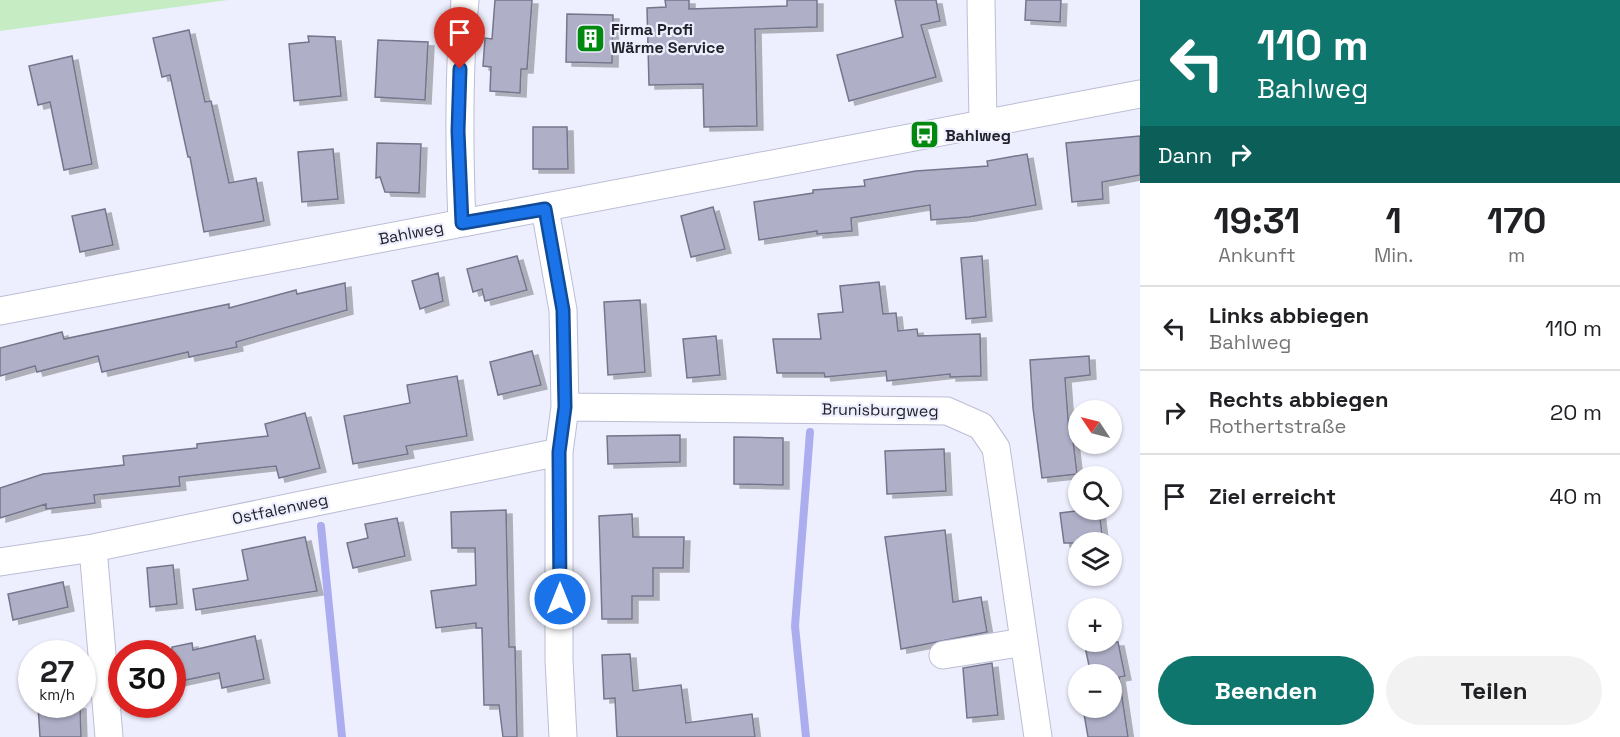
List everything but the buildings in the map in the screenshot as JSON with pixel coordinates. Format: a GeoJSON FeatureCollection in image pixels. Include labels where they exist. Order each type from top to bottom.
{"type":"FeatureCollection","features":[{"type":"Feature","properties":{"kind":"street"},"geometry":{"type":"LineString","coordinates":[[462,223],[458,131],[465,0]]}},
{"type":"Feature","properties":{"kind":"street"},"geometry":{"type":"LineString","coordinates":[[981,0],[983,123]]}},
{"type":"Feature","properties":{"kind":"street","name":"Bahlweg"},"geometry":{"type":"LineString","coordinates":[[0,311],[1140,94]]}},
{"type":"Feature","properties":{"kind":"street"},"geometry":{"type":"LineString","coordinates":[[545,209],[563,310],[565,407],[559,452],[559,660],[563,737]]}},
{"type":"Feature","properties":{"kind":"street","name":"Brunisburgweg"},"geometry":{"type":"LineString","coordinates":[[565,407],[947,411],[981,426],[996,448],[1038,737]]}},
{"type":"Feature","properties":{"kind":"street","name":"Ostfalenweg"},"geometry":{"type":"LineString","coordinates":[[0,562],[93,548],[559,452]]}},
{"type":"Feature","properties":{"kind":"street"},"geometry":{"type":"LineString","coordinates":[[93,548],[109,737]]}},
{"type":"Feature","properties":{"kind":"street"},"geometry":{"type":"LineString","coordinates":[[943,655],[1024,642]]}},
{"type":"Feature","properties":{"kind":"green space"},"geometry":{"type":"Polygon","coordinates":[[[0,0],[228,0],[0,31],[0,0]]]}},
{"type":"Feature","properties":{"kind":"waterway"},"geometry":{"type":"LineString","coordinates":[[806,737],[795,626],[810,432]]}},
{"type":"Feature","properties":{"kind":"waterway"},"geometry":{"type":"LineString","coordinates":[[321,526],[342,737]]}},
{"type":"Feature","properties":{"kind":"place","name":"Firma Profi Wärme Service"},"geometry":{"type":"Point","coordinates":[590,38]}},
{"type":"Feature","properties":{"kind":"place","name":"Bahlweg"},"geometry":{"type":"Point","coordinates":[924,135]}},
{"type":"Feature","properties":{"kind":"route"},"geometry":{"type":"LineString","coordinates":[[460,69],[458,131],[462,223],[545,209],[563,310],[565,407],[559,452],[560,599]]}}]}
